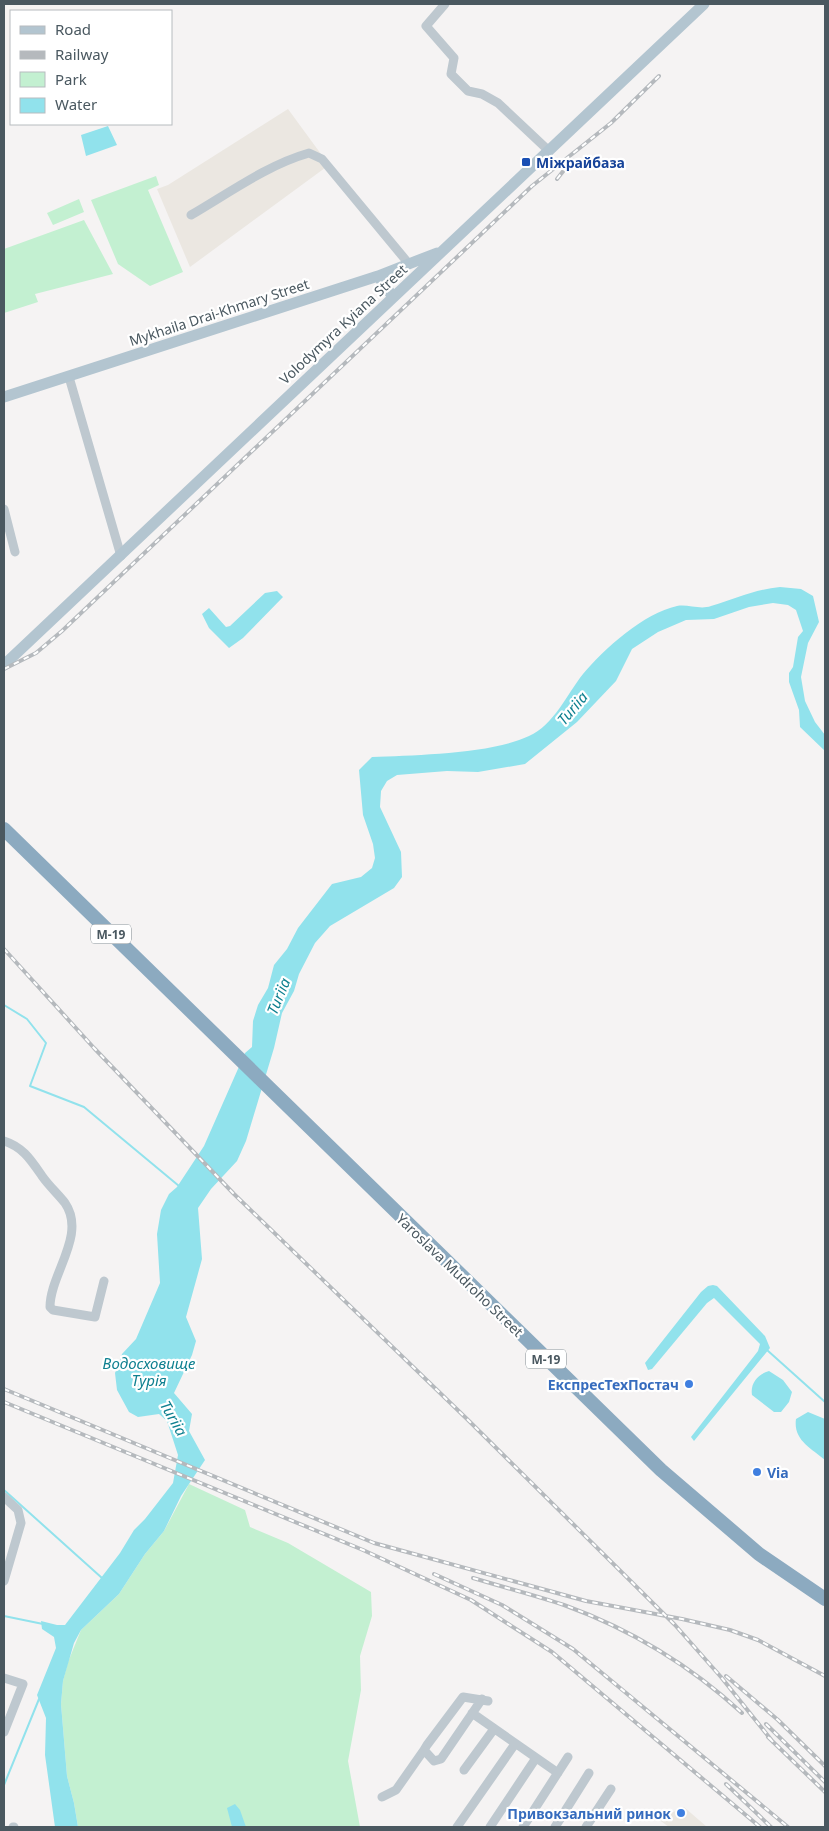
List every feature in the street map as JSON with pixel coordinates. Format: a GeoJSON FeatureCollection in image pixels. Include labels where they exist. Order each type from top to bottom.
{"type":"FeatureCollection","features":[{"type":"Feature","properties":{"kind":"highway","name":"Yaroslava Mudroho Street"},"geometry":{"type":"LineString","coordinates":[[4,829],[661,1470],[760,1554],[825,1599]]}},
{"type":"Feature","properties":{"kind":"main road","name":"Volodymyra Kyiana Street"},"geometry":{"type":"LineString","coordinates":[[4,665],[122,556],[704,4]]}},
{"type":"Feature","properties":{"kind":"main road","name":"Mykhaila Drai-Khmary Street"},"geometry":{"type":"LineString","coordinates":[[4,397],[378,276],[443,250]]}},
{"type":"Feature","properties":{"kind":"main road"},"geometry":{"type":"LineString","coordinates":[[378,276],[393,297]]}},
{"type":"Feature","properties":{"kind":"street"},"geometry":{"type":"LineString","coordinates":[[445,4],[426,26],[454,58],[451,74],[468,90],[482,94],[498,103],[548,150]]}},
{"type":"Feature","properties":{"kind":"street"},"geometry":{"type":"LineString","coordinates":[[191,216],[254,178],[292,158],[310,153],[322,159],[409,264]]}},
{"type":"Feature","properties":{"kind":"street"},"geometry":{"type":"LineString","coordinates":[[69,376],[122,556]]}},
{"type":"Feature","properties":{"kind":"street"},"geometry":{"type":"LineString","coordinates":[[4,509],[15,552]]}},
{"type":"Feature","properties":{"kind":"street"},"geometry":{"type":"LineString","coordinates":[[4,1141],[23,1150],[65,1203],[69,1214],[69,1242],[53,1289],[50,1307],[53,1310],[95,1317],[104,1281]]}},
{"type":"Feature","properties":{"kind":"street"},"geometry":{"type":"LineString","coordinates":[[4,1497],[18,1510],[21,1523],[4,1581]]}},
{"type":"Feature","properties":{"kind":"street"},"geometry":{"type":"LineString","coordinates":[[4,1678],[23,1684],[4,1732]]}},
{"type":"Feature","properties":{"kind":"street"},"geometry":{"type":"LineString","coordinates":[[382,1797],[396,1790],[424,1750],[463,1697],[485,1700],[472,1713],[441,1759],[434,1761],[424,1750]]}},
{"type":"Feature","properties":{"kind":"street"},"geometry":{"type":"LineString","coordinates":[[472,1713],[558,1772]]}},
{"type":"Feature","properties":{"kind":"street"},"geometry":{"type":"LineString","coordinates":[[464,1770],[494,1729]]}},
{"type":"Feature","properties":{"kind":"street"},"geometry":{"type":"LineString","coordinates":[[457,1827],[515,1744]]}},
{"type":"Feature","properties":{"kind":"street"},"geometry":{"type":"LineString","coordinates":[[523,1827],[568,1757]]}},
{"type":"Feature","properties":{"kind":"street"},"geometry":{"type":"LineString","coordinates":[[490,1827],[536,1758]]}},
{"type":"Feature","properties":{"kind":"street"},"geometry":{"type":"LineString","coordinates":[[555,1827],[589,1773]]}},
{"type":"Feature","properties":{"kind":"street"},"geometry":{"type":"LineString","coordinates":[[586,1827],[611,1789]]}},
{"type":"Feature","properties":{"kind":"shaded area"},"geometry":{"type":"Polygon","coordinates":[[[288,109],[329,165],[190,267],[157,189],[168,185],[288,109]]]}},
{"type":"Feature","properties":{"kind":"shaded area","name":"Привокзальний ринок"},"geometry":{"type":"Polygon","coordinates":[[[684,1807],[707,1827],[669,1827],[658,1819],[684,1807]]]}},
{"type":"Feature","properties":{"kind":"green space"},"geometry":{"type":"Polygon","coordinates":[[[156,176],[159,185],[148,190],[183,272],[150,286],[118,264],[91,200],[156,176]]]}},
{"type":"Feature","properties":{"kind":"green space"},"geometry":{"type":"Polygon","coordinates":[[[79,199],[84,212],[53,225],[47,213],[79,199]]]}},
{"type":"Feature","properties":{"kind":"green space"},"geometry":{"type":"Polygon","coordinates":[[[84,220],[113,274],[35,294],[38,302],[4,313],[4,249],[84,220]]]}},
{"type":"Feature","properties":{"kind":"green space"},"geometry":{"type":"Polygon","coordinates":[[[189,1484],[245,1510],[250,1527],[288,1543],[371,1592],[372,1616],[360,1656],[361,1690],[348,1761],[360,1827],[78,1827],[67,1776],[61,1704],[63,1681],[68,1662],[81,1630],[119,1594],[145,1554],[164,1531],[189,1484]]]}},
{"type":"Feature","properties":{"kind":"water"},"geometry":{"type":"Polygon","coordinates":[[[108,126],[117,145],[86,156],[81,135],[108,126]]]}},
{"type":"Feature","properties":{"kind":"water","name":"Водосховище Турія"},"geometry":{"type":"Polygon","coordinates":[[[780,587],[801,589],[813,596],[819,622],[808,643],[801,677],[805,701],[815,722],[825,735],[825,751],[800,727],[799,710],[789,682],[789,673],[793,667],[798,637],[803,631],[796,610],[788,605],[773,603],[749,607],[714,619],[686,620],[658,632],[632,649],[616,681],[577,722],[525,764],[478,772],[447,771],[397,775],[387,781],[381,791],[380,807],[401,852],[402,877],[394,888],[330,926],[315,943],[282,1013],[274,1048],[246,1141],[237,1161],[211,1189],[198,1208],[202,1259],[186,1317],[196,1341],[192,1355],[174,1393],[192,1414],[189,1431],[205,1460],[181,1496],[164,1531],[145,1554],[119,1594],[81,1630],[74,1643],[63,1681],[61,1704],[67,1776],[78,1827],[55,1827],[45,1755],[46,1718],[37,1695],[56,1648],[54,1637],[42,1629],[41,1621],[65,1625],[120,1553],[134,1530],[173,1483],[178,1455],[167,1421],[159,1414],[138,1417],[129,1412],[117,1390],[115,1373],[122,1354],[136,1339],[160,1283],[157,1234],[161,1210],[169,1194],[177,1187],[204,1146],[245,1053],[252,1047],[253,1021],[258,1005],[268,988],[274,965],[287,949],[298,928],[332,884],[361,877],[372,868],[375,858],[373,844],[363,815],[359,770],[372,757],[474,750],[494,747],[529,736],[538,731],[553,717],[583,674],[613,643],[651,616],[677,606],[707,607],[754,592],[780,587]]]}},
{"type":"Feature","properties":{"kind":"water"},"geometry":{"type":"Polygon","coordinates":[[[277,591],[283,597],[243,638],[229,648],[209,628],[202,614],[209,608],[226,627],[230,626],[265,593],[277,591]]]}},
{"type":"Feature","properties":{"kind":"water"},"geometry":{"type":"Polygon","coordinates":[[[708,1286],[717,1286],[765,1336],[770,1348],[694,1441],[691,1437],[758,1351],[760,1344],[714,1298],[707,1303],[652,1369],[648,1370],[645,1363],[701,1292],[708,1286]]]}},
{"type":"Feature","properties":{"kind":"water"},"geometry":{"type":"Polygon","coordinates":[[[769,1371],[783,1380],[792,1392],[789,1402],[781,1412],[774,1412],[752,1395],[752,1387],[756,1380],[761,1374],[769,1371]]]}},
{"type":"Feature","properties":{"kind":"water"},"geometry":{"type":"Polygon","coordinates":[[[808,1412],[825,1419],[825,1460],[804,1443],[797,1433],[796,1419],[808,1412]]]}},
{"type":"Feature","properties":{"kind":"water"},"geometry":{"type":"Polygon","coordinates":[[[235,1804],[240,1810],[246,1827],[232,1827],[227,1808],[235,1804]]]}},
{"type":"Feature","properties":{"kind":"waterway"},"geometry":{"type":"LineString","coordinates":[[4,1005],[27,1019],[46,1043],[30,1086],[84,1107],[179,1186]]}},
{"type":"Feature","properties":{"kind":"waterway"},"geometry":{"type":"LineString","coordinates":[[767,1350],[825,1402]]}},
{"type":"Feature","properties":{"kind":"waterway"},"geometry":{"type":"LineString","coordinates":[[4,1490],[102,1578]]}},
{"type":"Feature","properties":{"kind":"waterway"},"geometry":{"type":"LineString","coordinates":[[4,1616],[43,1624]]}},
{"type":"Feature","properties":{"kind":"waterway"},"geometry":{"type":"LineString","coordinates":[[4,1785],[39,1699]]}},
{"type":"Feature","properties":{"kind":"railway"},"geometry":{"type":"LineString","coordinates":[[4,669],[36,653],[62,631],[532,186],[611,123],[659,76]]}},
{"type":"Feature","properties":{"kind":"railway"},"geometry":{"type":"LineString","coordinates":[[557,179],[572,160]]}},
{"type":"Feature","properties":{"kind":"railway"},"geometry":{"type":"LineString","coordinates":[[4,949],[94,1048],[234,1194],[467,1419],[675,1625],[721,1677],[773,1742]]}},
{"type":"Feature","properties":{"kind":"railway"},"geometry":{"type":"LineString","coordinates":[[4,1389],[374,1543],[586,1601],[730,1630],[758,1640],[825,1676]]}},
{"type":"Feature","properties":{"kind":"railway"},"geometry":{"type":"LineString","coordinates":[[4,1402],[363,1550],[471,1600],[552,1652],[760,1827]]}},
{"type":"Feature","properties":{"kind":"railway"},"geometry":{"type":"LineString","coordinates":[[434,1574],[502,1605],[573,1649],[788,1827]]}},
{"type":"Feature","properties":{"kind":"railway"},"geometry":{"type":"LineString","coordinates":[[473,1578],[564,1605],[636,1637],[659,1650],[702,1680],[742,1713]]}},
{"type":"Feature","properties":{"kind":"railway"},"geometry":{"type":"LineString","coordinates":[[726,1676],[778,1720],[825,1766]]}},
{"type":"Feature","properties":{"kind":"railway"},"geometry":{"type":"LineString","coordinates":[[766,1724],[825,1782]]}},
{"type":"Feature","properties":{"kind":"railway"},"geometry":{"type":"LineString","coordinates":[[768,1737],[825,1792]]}},
{"type":"Feature","properties":{"kind":"railway"},"geometry":{"type":"LineString","coordinates":[[726,1784],[771,1827]]}},
{"type":"Feature","properties":{"kind":"place","name":"Міжрайбаза"},"geometry":{"type":"Point","coordinates":[526,162]}},
{"type":"Feature","properties":{"kind":"place","name":"ЕкспресТехПостач"},"geometry":{"type":"Point","coordinates":[689,1384]}},
{"type":"Feature","properties":{"kind":"place","name":"Via"},"geometry":{"type":"Point","coordinates":[757,1472]}},
{"type":"Feature","properties":{"kind":"place","name":"Привокзальний ринок"},"geometry":{"type":"Point","coordinates":[681,1813]}},
{"type":"Feature","properties":{"kind":"water label","name":"Turiia"},"geometry":{"type":"Point","coordinates":[572,708]}},
{"type":"Feature","properties":{"kind":"water label","name":"Turiia"},"geometry":{"type":"Point","coordinates":[278,996]}},
{"type":"Feature","properties":{"kind":"water label","name":"Turiia"},"geometry":{"type":"Point","coordinates":[174,1418]}}]}
